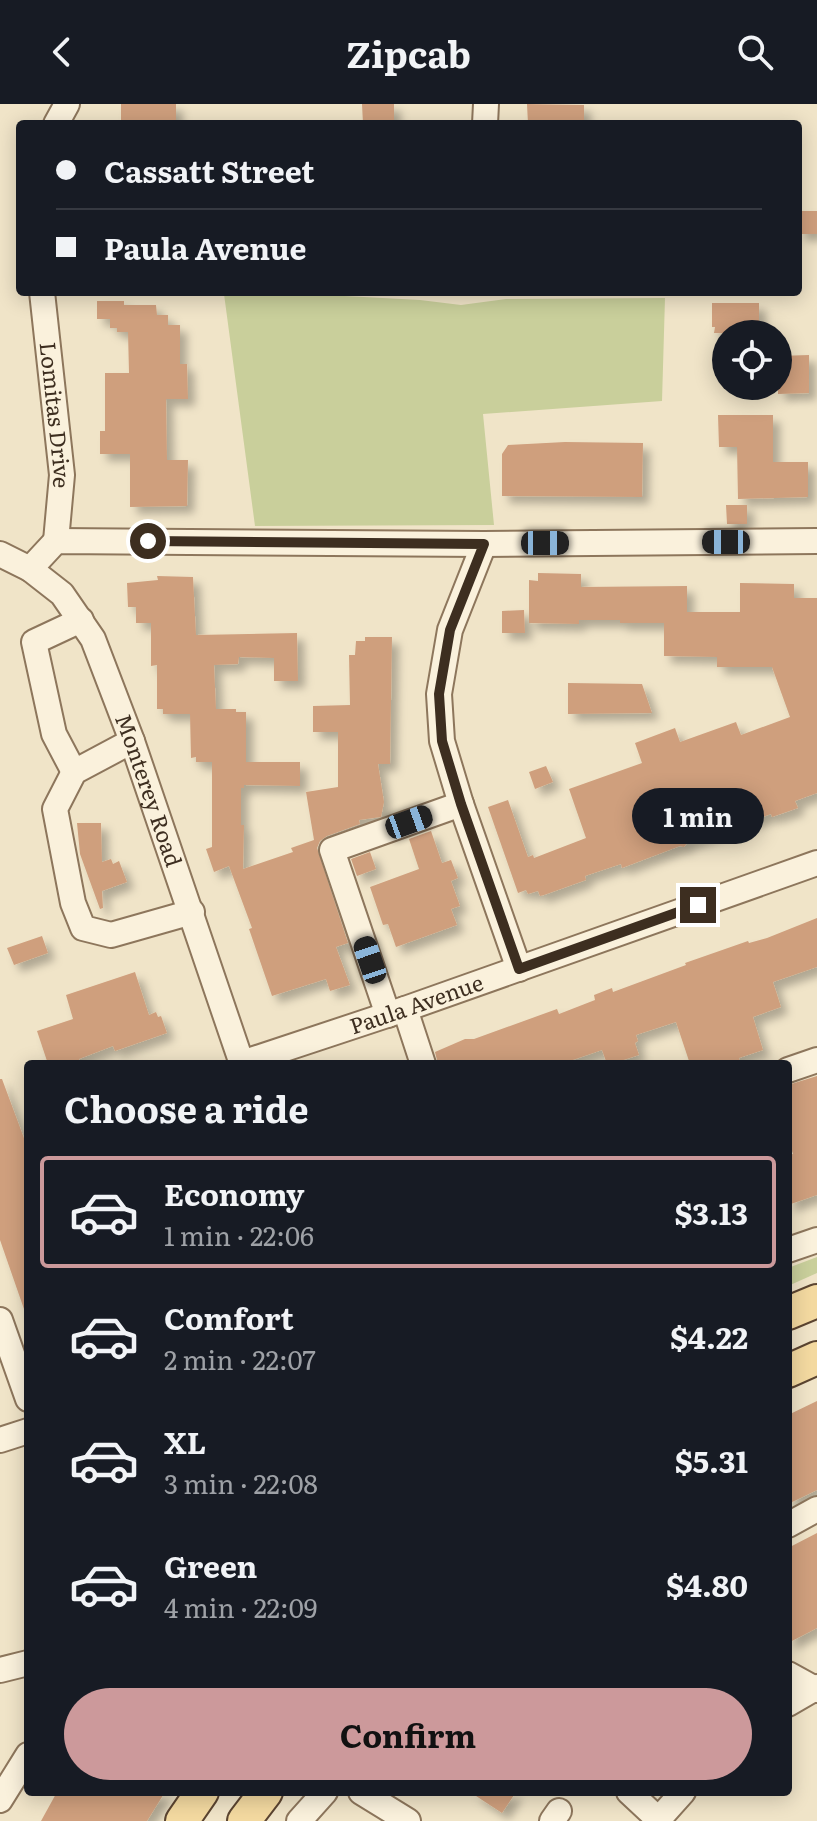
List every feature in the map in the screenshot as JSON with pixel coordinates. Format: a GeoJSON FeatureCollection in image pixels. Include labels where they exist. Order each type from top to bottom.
{"type":"FeatureCollection","features":[{"type":"Feature","properties":{"kind":"main road"},"geometry":{"type":"LineString","coordinates":[[792,1311],[817,1301]]}},
{"type":"Feature","properties":{"kind":"main road"},"geometry":{"type":"LineString","coordinates":[[792,1369],[817,1358]]}},
{"type":"Feature","properties":{"kind":"main road"},"geometry":{"type":"LineString","coordinates":[[182,1821],[199,1796]]}},
{"type":"Feature","properties":{"kind":"main road"},"geometry":{"type":"LineString","coordinates":[[244,1821],[263,1796]]}},
{"type":"Feature","properties":{"kind":"street","name":"Lomitas Drive"},"geometry":{"type":"LineString","coordinates":[[42,296],[62,475],[56,541]]}},
{"type":"Feature","properties":{"kind":"street"},"geometry":{"type":"LineString","coordinates":[[30,569],[56,541],[484,544],[817,541]]}},
{"type":"Feature","properties":{"kind":"street"},"geometry":{"type":"LineString","coordinates":[[484,544],[450,630],[439,694],[442,741],[519,969]]}},
{"type":"Feature","properties":{"kind":"street","name":"Monterey Road"},"geometry":{"type":"LineString","coordinates":[[0,554],[30,569],[62,594],[93,639],[192,912],[241,1060]]}},
{"type":"Feature","properties":{"kind":"street"},"geometry":{"type":"LineString","coordinates":[[74,772],[54,734],[34,642],[81,620]]}},
{"type":"Feature","properties":{"kind":"street"},"geometry":{"type":"LineString","coordinates":[[132,741],[74,772],[55,809],[73,903],[83,928],[111,935],[192,912]]}},
{"type":"Feature","properties":{"kind":"street"},"geometry":{"type":"LineString","coordinates":[[421,1060],[397,1012],[332,850],[461,804]]}},
{"type":"Feature","properties":{"kind":"street","name":"Paula Avenue"},"geometry":{"type":"LineString","coordinates":[[254,1060],[817,863]]}},
{"type":"Feature","properties":{"kind":"street"},"geometry":{"type":"LineString","coordinates":[[792,1069],[817,1060]]}},
{"type":"Feature","properties":{"kind":"street"},"geometry":{"type":"LineString","coordinates":[[792,1249],[817,1240]]}},
{"type":"Feature","properties":{"kind":"street"},"geometry":{"type":"LineString","coordinates":[[0,1320],[24,1388]]}},
{"type":"Feature","properties":{"kind":"street"},"geometry":{"type":"LineString","coordinates":[[0,1440],[24,1432]]}},
{"type":"Feature","properties":{"kind":"street"},"geometry":{"type":"LineString","coordinates":[[792,1523],[817,1509]]}},
{"type":"Feature","properties":{"kind":"street"},"geometry":{"type":"LineString","coordinates":[[0,1670],[24,1664]]}},
{"type":"Feature","properties":{"kind":"street"},"geometry":{"type":"LineString","coordinates":[[792,1676],[816,1688]]}},
{"type":"Feature","properties":{"kind":"street"},"geometry":{"type":"LineString","coordinates":[[792,1702],[816,1688]]}},
{"type":"Feature","properties":{"kind":"street"},"geometry":{"type":"LineString","coordinates":[[0,1800],[24,1761]]}},
{"type":"Feature","properties":{"kind":"street"},"geometry":{"type":"LineString","coordinates":[[299,1821],[321,1796]]}},
{"type":"Feature","properties":{"kind":"street"},"geometry":{"type":"LineString","coordinates":[[367,1796],[408,1821]]}},
{"type":"Feature","properties":{"kind":"street"},"geometry":{"type":"LineString","coordinates":[[633,1796],[657,1820],[679,1796]]}},
{"type":"Feature","properties":{"kind":"green space"},"geometry":{"type":"Polygon","coordinates":[[[224,296],[344,296],[461,305],[506,299],[665,298],[662,401],[483,414],[494,525],[255,526],[224,296]]]}},
{"type":"Feature","properties":{"kind":"green space"},"geometry":{"type":"Polygon","coordinates":[[[817,1257],[817,1273],[792,1284],[792,1266],[817,1257]]]}},
{"type":"Feature","properties":{"kind":"building"},"geometry":{"type":"Polygon","coordinates":[[[121,104],[176,104],[176,120],[121,120],[121,104]]]}},
{"type":"Feature","properties":{"kind":"building"},"geometry":{"type":"Polygon","coordinates":[[[362,104],[394,104],[394,120],[363,120],[362,104]]]}},
{"type":"Feature","properties":{"kind":"building"},"geometry":{"type":"Polygon","coordinates":[[[527,104],[584,105],[584,120],[528,120],[527,104]]]}},
{"type":"Feature","properties":{"kind":"building"},"geometry":{"type":"Polygon","coordinates":[[[802,211],[817,211],[817,234],[802,234],[802,211]]]}},
{"type":"Feature","properties":{"kind":"building"},"geometry":{"type":"Polygon","coordinates":[[[97,301],[156,305],[157,315],[168,315],[168,325],[180,325],[180,364],[187,364],[188,399],[166,399],[167,460],[188,460],[187,506],[130,507],[130,454],[100,454],[100,431],[105,431],[105,373],[129,373],[128,332],[110,328],[110,319],[97,319],[97,301]]]}},
{"type":"Feature","properties":{"kind":"building"},"geometry":{"type":"Polygon","coordinates":[[[712,303],[759,303],[759,320],[712,320],[712,303]]]}},
{"type":"Feature","properties":{"kind":"building"},"geometry":{"type":"Polygon","coordinates":[[[809,355],[809,393],[792,394],[792,356],[809,355]]]}},
{"type":"Feature","properties":{"kind":"building"},"geometry":{"type":"Polygon","coordinates":[[[718,415],[773,415],[773,462],[808,462],[808,497],[738,499],[737,447],[719,447],[718,415]]]}},
{"type":"Feature","properties":{"kind":"building"},"geometry":{"type":"Polygon","coordinates":[[[643,443],[642,497],[502,496],[502,454],[508,445],[643,443]]]}},
{"type":"Feature","properties":{"kind":"building"},"geometry":{"type":"Polygon","coordinates":[[[726,505],[747,505],[747,524],[727,524],[726,505]]]}},
{"type":"Feature","properties":{"kind":"building"},"geometry":{"type":"Polygon","coordinates":[[[538,573],[581,574],[581,587],[687,586],[687,612],[740,612],[740,583],[794,584],[794,598],[817,598],[817,793],[795,801],[798,808],[772,817],[771,814],[622,868],[621,864],[585,876],[586,880],[544,895],[540,896],[538,891],[528,894],[526,890],[518,893],[488,807],[508,800],[528,857],[533,855],[534,858],[586,838],[569,789],[642,763],[635,743],[675,728],[680,742],[736,722],[741,735],[790,717],[772,667],[717,667],[717,657],[664,656],[664,623],[579,620],[579,624],[529,623],[529,580],[538,581],[538,573]]]}},
{"type":"Feature","properties":{"kind":"building"},"geometry":{"type":"Polygon","coordinates":[[[157,576],[193,577],[196,635],[297,633],[298,681],[274,681],[274,658],[239,657],[238,664],[214,665],[216,709],[246,712],[246,762],[300,762],[300,786],[244,785],[241,788],[243,869],[293,852],[291,848],[314,840],[306,792],[338,787],[338,732],[313,732],[313,706],[350,705],[349,655],[355,655],[356,641],[365,641],[365,637],[392,637],[390,764],[378,764],[384,802],[381,817],[359,820],[360,824],[327,836],[317,848],[348,943],[336,947],[350,985],[330,991],[326,979],[272,996],[229,866],[214,872],[206,849],[212,847],[212,762],[196,762],[196,757],[191,758],[190,714],[163,714],[163,709],[157,709],[157,665],[151,666],[151,623],[136,623],[136,607],[128,607],[127,583],[158,580],[157,576]]]}},
{"type":"Feature","properties":{"kind":"building"},"geometry":{"type":"Polygon","coordinates":[[[524,610],[525,633],[502,633],[502,611],[524,610]]]}},
{"type":"Feature","properties":{"kind":"building"},"geometry":{"type":"Polygon","coordinates":[[[568,683],[642,684],[652,713],[568,714],[568,683]]]}},
{"type":"Feature","properties":{"kind":"building"},"geometry":{"type":"Polygon","coordinates":[[[546,766],[553,782],[535,789],[529,772],[546,766]]]}},
{"type":"Feature","properties":{"kind":"building"},"geometry":{"type":"Polygon","coordinates":[[[77,823],[101,823],[102,862],[111,859],[113,864],[119,861],[127,882],[102,891],[103,908],[100,909],[80,854],[77,823]]]}},
{"type":"Feature","properties":{"kind":"building"},"geometry":{"type":"Polygon","coordinates":[[[431,831],[442,863],[451,860],[458,878],[451,881],[460,906],[451,909],[457,925],[396,947],[388,924],[383,925],[370,887],[419,869],[409,839],[431,831]]]}},
{"type":"Feature","properties":{"kind":"building"},"geometry":{"type":"Polygon","coordinates":[[[370,852],[376,869],[357,876],[351,859],[370,852]]]}},
{"type":"Feature","properties":{"kind":"building"},"geometry":{"type":"Polygon","coordinates":[[[817,918],[817,967],[773,982],[781,1007],[753,1017],[763,1050],[740,1060],[689,1060],[676,1022],[636,1035],[639,1055],[623,1060],[606,1060],[602,1050],[573,1060],[437,1060],[435,1052],[465,1039],[474,1039],[557,1009],[559,1014],[595,1000],[594,995],[612,988],[613,992],[685,963],[748,941],[767,938],[817,918]]]}},
{"type":"Feature","properties":{"kind":"building"},"geometry":{"type":"Polygon","coordinates":[[[42,936],[48,953],[14,965],[7,948],[42,936]]]}},
{"type":"Feature","properties":{"kind":"building"},"geometry":{"type":"Polygon","coordinates":[[[135,972],[149,1015],[156,1012],[158,1017],[161,1016],[167,1033],[115,1051],[113,1046],[79,1060],[47,1060],[37,1031],[73,1019],[66,995],[135,972]]]}},
{"type":"Feature","properties":{"kind":"building"},"geometry":{"type":"Polygon","coordinates":[[[817,1076],[817,1195],[792,1204],[793,1154],[792,1084],[817,1076]]]}},
{"type":"Feature","properties":{"kind":"building"},"geometry":{"type":"Polygon","coordinates":[[[2,1079],[24,1138],[24,1309],[0,1240],[2,1079]]]}},
{"type":"Feature","properties":{"kind":"building"},"geometry":{"type":"Polygon","coordinates":[[[817,1401],[817,1490],[792,1502],[792,1413],[817,1401]]]}},
{"type":"Feature","properties":{"kind":"building"},"geometry":{"type":"Polygon","coordinates":[[[817,1533],[817,1628],[792,1641],[792,1546],[817,1533]]]}},
{"type":"Feature","properties":{"kind":"building"},"geometry":{"type":"Polygon","coordinates":[[[55,1796],[163,1796],[147,1821],[41,1821],[55,1796]]]}},
{"type":"Feature","properties":{"kind":"building"},"geometry":{"type":"Polygon","coordinates":[[[476,1796],[513,1796],[502,1813],[476,1796]]]}},
{"type":"Feature","properties":{"kind":"route"},"geometry":{"type":"LineString","coordinates":[[148,541],[484,544],[450,630],[439,694],[442,741],[519,969],[698,905]]}}]}
